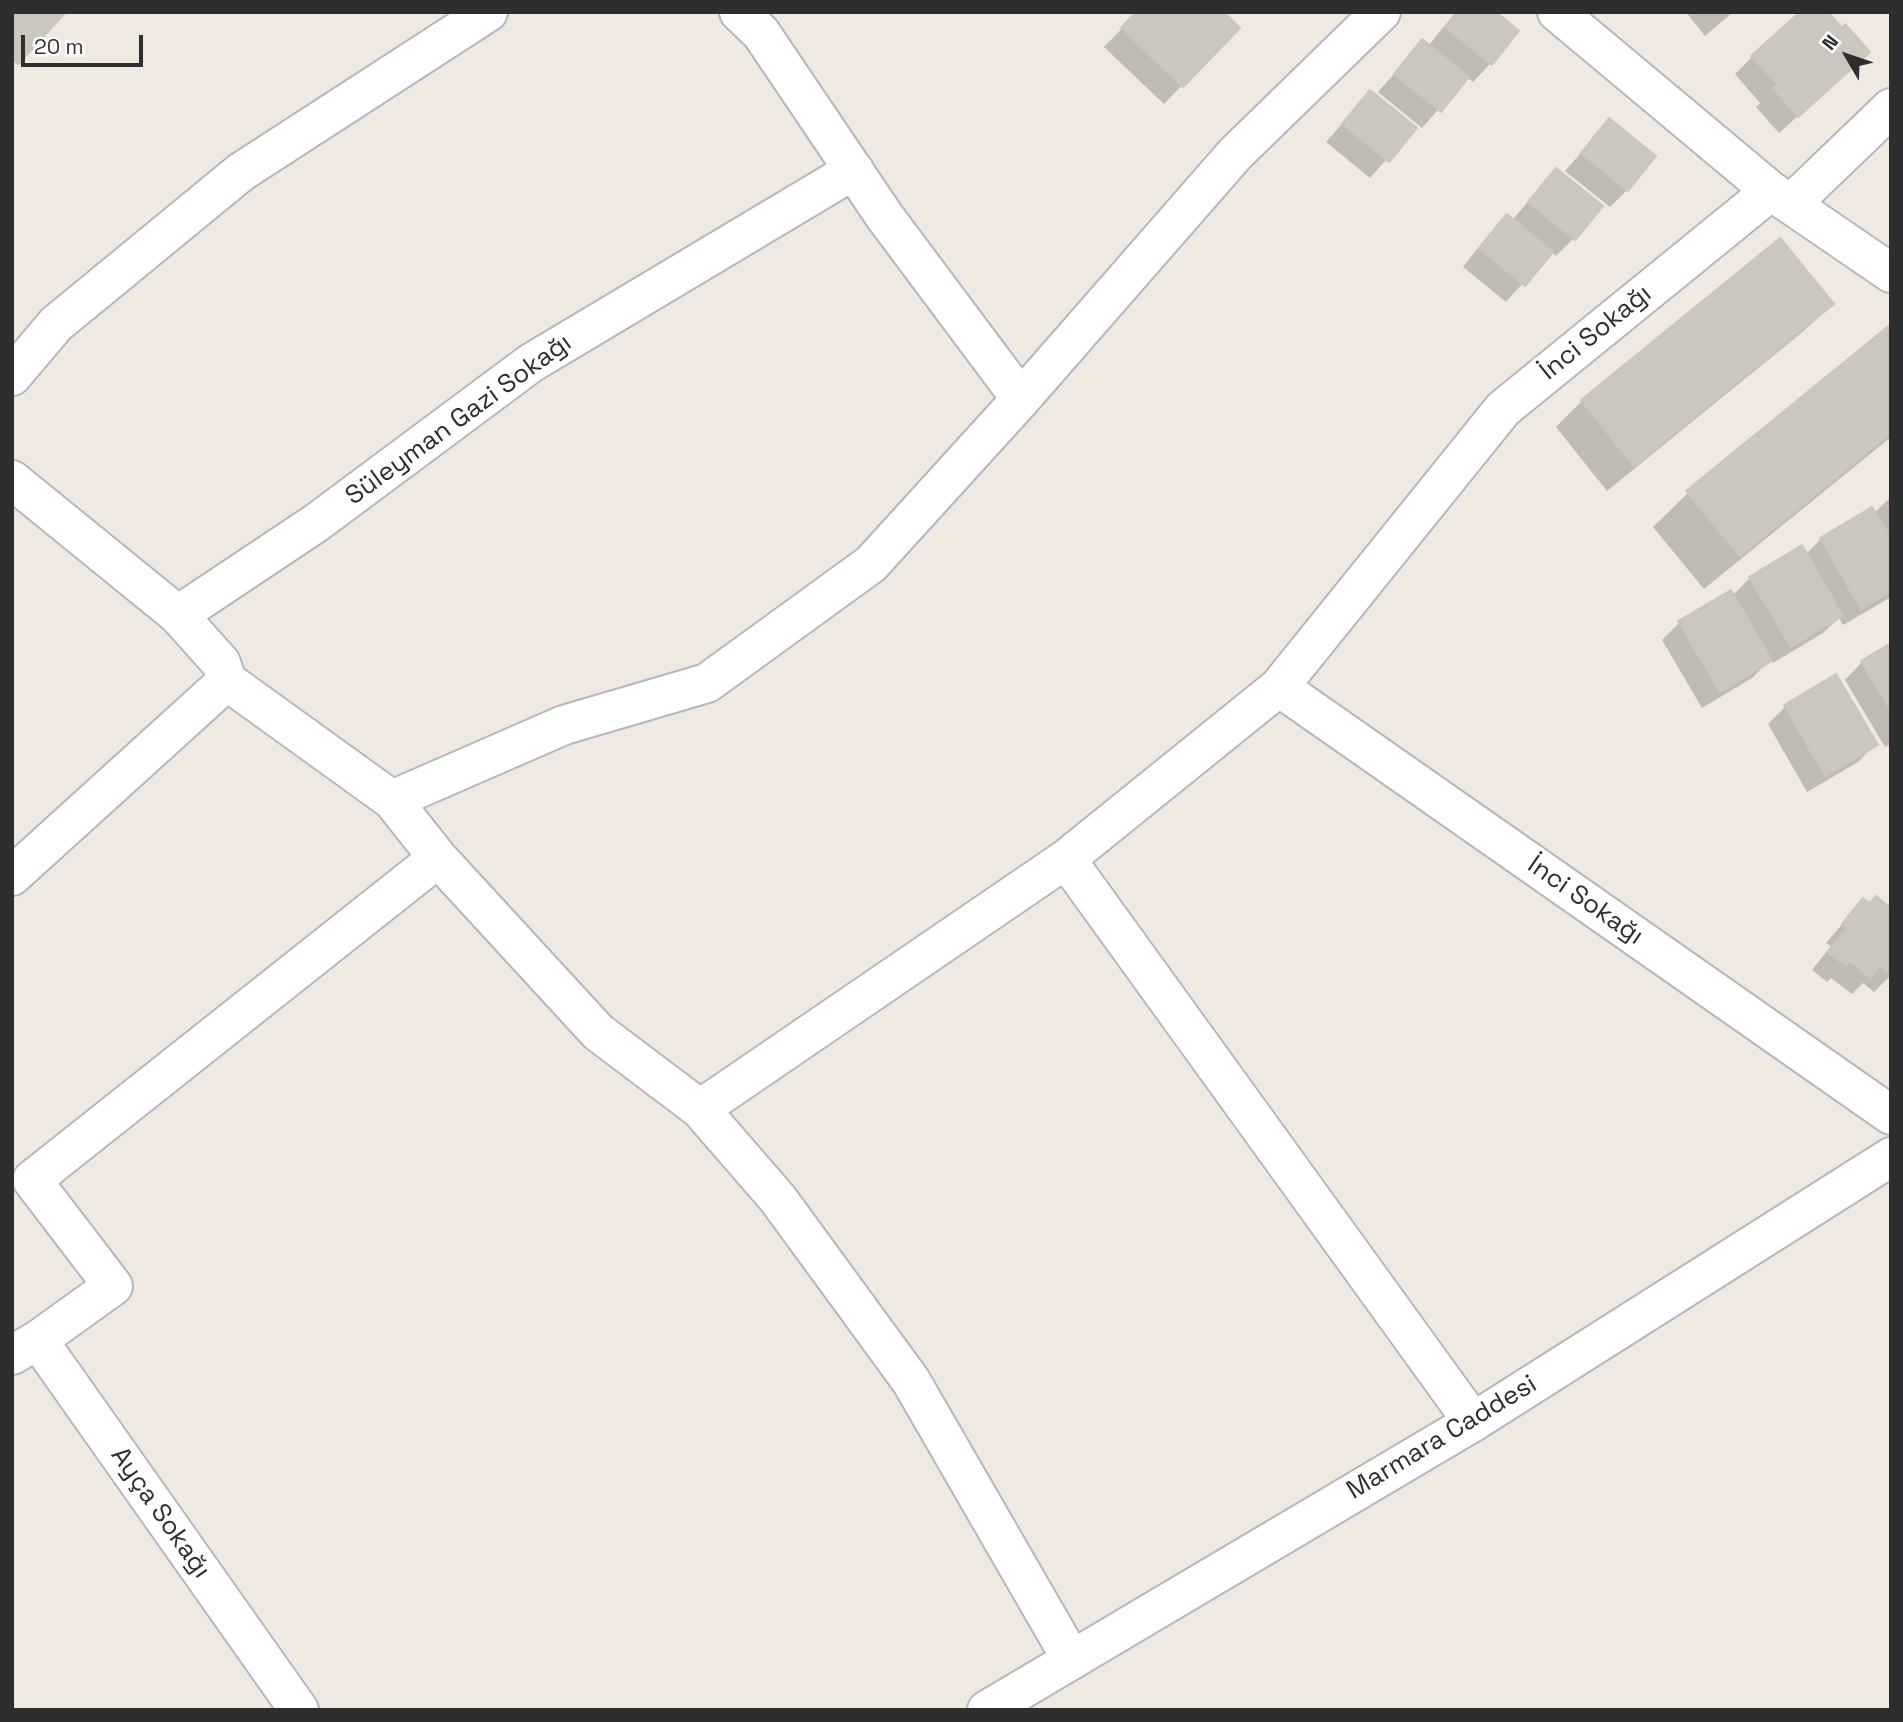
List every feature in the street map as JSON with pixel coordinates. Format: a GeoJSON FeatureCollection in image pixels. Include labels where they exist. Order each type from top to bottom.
{"type":"FeatureCollection","features":[{"type":"Feature","properties":{"kind":"street"},"geometry":{"type":"LineString","coordinates":[[12,376],[57,324],[241,172],[488,12]]}},
{"type":"Feature","properties":{"kind":"street"},"geometry":{"type":"LineString","coordinates":[[739,12],[761,33],[884,217],[1021,399]]}},
{"type":"Feature","properties":{"kind":"street"},"geometry":{"type":"LineString","coordinates":[[392,800],[564,725],[707,683],[871,564],[1021,399],[1235,154],[1381,12]]}},
{"type":"Feature","properties":{"kind":"street"},"geometry":{"type":"LineString","coordinates":[[1557,12],[1781,197],[1891,273]]}},
{"type":"Feature","properties":{"kind":"street","name":"İnci Sokağı"},"geometry":{"type":"LineString","coordinates":[[700,1109],[1066,859],[1279,687],[1503,409],[1781,197],[1891,108]]}},
{"type":"Feature","properties":{"kind":"street","name":"Süleyman Gazi Sokağı"},"geometry":{"type":"LineString","coordinates":[[178,615],[316,523],[531,363],[854,170]]}},
{"type":"Feature","properties":{"kind":"street"},"geometry":{"type":"LineString","coordinates":[[12,480],[178,615],[221,663],[227,681],[392,800],[438,858],[598,1032],[700,1109],[778,1199],[911,1381],[1072,1660]]}},
{"type":"Feature","properties":{"kind":"street"},"geometry":{"type":"LineString","coordinates":[[12,876],[227,681]]}},
{"type":"Feature","properties":{"kind":"street","name":"İnci Sokağı"},"geometry":{"type":"LineString","coordinates":[[1279,687],[1891,1115]]}},
{"type":"Feature","properties":{"kind":"street"},"geometry":{"type":"LineString","coordinates":[[25,1347],[113,1286],[22,1169],[438,858]]}},
{"type":"Feature","properties":{"kind":"street"},"geometry":{"type":"LineString","coordinates":[[1066,859],[1473,1422]]}},
{"type":"Feature","properties":{"kind":"street","name":"Marmara Caddesi"},"geometry":{"type":"LineString","coordinates":[[987,1710],[1473,1422],[1891,1157]]}},
{"type":"Feature","properties":{"kind":"street","name":"Ayça Sokağı"},"geometry":{"type":"LineString","coordinates":[[25,1347],[299,1710]]}},
{"type":"Feature","properties":{"kind":"building"},"geometry":{"type":"Polygon","coordinates":[[[12,12],[66,12],[18,64],[12,59],[12,12]]]}},
{"type":"Feature","properties":{"kind":"building"},"geometry":{"type":"Polygon","coordinates":[[[1136,12],[1224,12],[1240,28],[1183,87],[1121,28],[1136,12]]]}},
{"type":"Feature","properties":{"kind":"building"},"geometry":{"type":"Polygon","coordinates":[[[1457,12],[1496,12],[1519,31],[1492,65],[1445,27],[1457,12]]]}},
{"type":"Feature","properties":{"kind":"building"},"geometry":{"type":"Polygon","coordinates":[[[1800,12],[1828,12],[1842,28],[1845,24],[1870,52],[1798,117],[1773,88],[1777,84],[1751,56],[1800,12]]]}},
{"type":"Feature","properties":{"kind":"building"},"geometry":{"type":"Polygon","coordinates":[[[1422,39],[1469,77],[1441,112],[1394,74],[1422,39]]]}},
{"type":"Feature","properties":{"kind":"building"},"geometry":{"type":"Polygon","coordinates":[[[1370,90],[1417,128],[1389,162],[1342,124],[1370,90]]]}},
{"type":"Feature","properties":{"kind":"building"},"geometry":{"type":"Polygon","coordinates":[[[1609,118],[1656,156],[1628,191],[1581,153],[1609,118]]]}},
{"type":"Feature","properties":{"kind":"building"},"geometry":{"type":"Polygon","coordinates":[[[1556,168],[1603,206],[1575,240],[1528,202],[1556,168]]]}},
{"type":"Feature","properties":{"kind":"building"},"geometry":{"type":"Polygon","coordinates":[[[1507,214],[1553,252],[1525,286],[1479,248],[1507,214]]]}},
{"type":"Feature","properties":{"kind":"building"},"geometry":{"type":"Polygon","coordinates":[[[1780,238],[1834,304],[1634,466],[1581,400],[1780,238]]]}},
{"type":"Feature","properties":{"kind":"building"},"geometry":{"type":"Polygon","coordinates":[[[1891,324],[1891,433],[1740,556],[1686,491],[1891,324]]]}},
{"type":"Feature","properties":{"kind":"building"},"geometry":{"type":"Polygon","coordinates":[[[1872,507],[1891,538],[1891,591],[1861,609],[1820,538],[1872,507]]]}},
{"type":"Feature","properties":{"kind":"building"},"geometry":{"type":"Polygon","coordinates":[[[1802,545],[1843,616],[1791,647],[1749,577],[1802,545]]]}},
{"type":"Feature","properties":{"kind":"building"},"geometry":{"type":"Polygon","coordinates":[[[1731,590],[1772,661],[1720,692],[1678,621],[1731,590]]]}},
{"type":"Feature","properties":{"kind":"building"},"geometry":{"type":"Polygon","coordinates":[[[1891,643],[1891,711],[1861,661],[1891,643]]]}},
{"type":"Feature","properties":{"kind":"building"},"geometry":{"type":"Polygon","coordinates":[[[1836,674],[1878,745],[1825,776],[1784,705],[1836,674]]]}},
{"type":"Feature","properties":{"kind":"building"},"geometry":{"type":"Polygon","coordinates":[[[1876,896],[1891,908],[1891,975],[1880,966],[1871,978],[1849,961],[1846,966],[1828,952],[1847,928],[1842,924],[1863,898],[1870,903],[1876,896]]]}}]}
